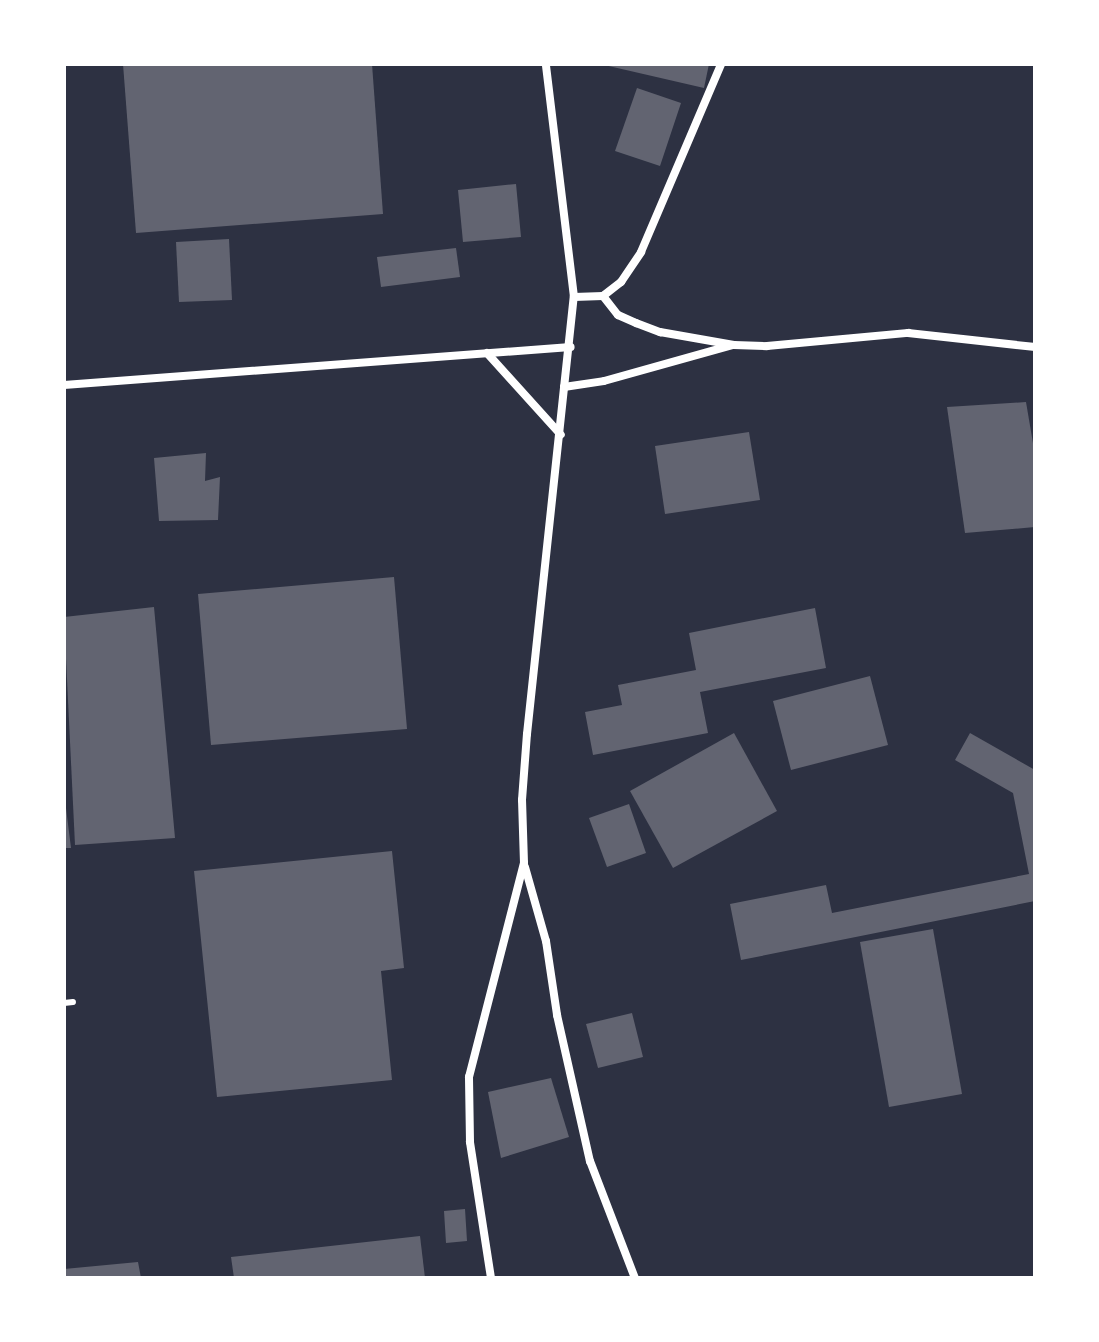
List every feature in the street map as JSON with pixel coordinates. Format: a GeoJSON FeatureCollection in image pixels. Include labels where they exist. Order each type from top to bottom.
{"type":"FeatureCollection","features":[{"type":"Feature","properties":{"kind":"street"},"geometry":{"type":"LineString","coordinates":[[546,64],[574,297],[562,435],[528,719],[522,800],[524,863],[546,941],[557,1015],[590,1161],[635,1278]]}},
{"type":"Feature","properties":{"kind":"street"},"geometry":{"type":"LineString","coordinates":[[574,297],[603,296],[621,282],[641,252],[721,64]]}},
{"type":"Feature","properties":{"kind":"street"},"geometry":{"type":"LineString","coordinates":[[603,296],[618,315],[660,332],[734,345],[767,346],[908,333],[971,337],[1035,347]]}},
{"type":"Feature","properties":{"kind":"street"},"geometry":{"type":"LineString","coordinates":[[564,387],[604,381],[734,345]]}},
{"type":"Feature","properties":{"kind":"street"},"geometry":{"type":"LineString","coordinates":[[64,385],[571,347]]}},
{"type":"Feature","properties":{"kind":"street"},"geometry":{"type":"LineString","coordinates":[[487,353],[562,435]]}},
{"type":"Feature","properties":{"kind":"street"},"geometry":{"type":"LineString","coordinates":[[491,1278],[470,1142],[469,1077],[524,863]]}},
{"type":"Feature","properties":{"kind":"lane"},"geometry":{"type":"LineString","coordinates":[[64,1003],[73,1002]]}},
{"type":"Feature","properties":{"kind":"building"},"geometry":{"type":"Polygon","coordinates":[[[123,64],[372,64],[383,214],[136,233],[123,64]]]}},
{"type":"Feature","properties":{"kind":"building"},"geometry":{"type":"Polygon","coordinates":[[[600,64],[709,64],[704,88],[600,64]]]}},
{"type":"Feature","properties":{"kind":"building"},"geometry":{"type":"Polygon","coordinates":[[[637,88],[681,103],[660,166],[615,151],[637,88]]]}},
{"type":"Feature","properties":{"kind":"building"},"geometry":{"type":"Polygon","coordinates":[[[516,184],[521,237],[463,242],[458,190],[516,184]]]}},
{"type":"Feature","properties":{"kind":"building"},"geometry":{"type":"Polygon","coordinates":[[[229,239],[232,300],[179,302],[176,242],[229,239]]]}},
{"type":"Feature","properties":{"kind":"building"},"geometry":{"type":"Polygon","coordinates":[[[456,248],[460,277],[381,287],[377,257],[456,248]]]}},
{"type":"Feature","properties":{"kind":"building"},"geometry":{"type":"Polygon","coordinates":[[[1026,402],[1035,455],[1035,527],[965,533],[947,407],[1026,402]]]}},
{"type":"Feature","properties":{"kind":"building"},"geometry":{"type":"Polygon","coordinates":[[[749,432],[760,500],[665,514],[655,446],[749,432]]]}},
{"type":"Feature","properties":{"kind":"building"},"geometry":{"type":"Polygon","coordinates":[[[206,453],[205,481],[220,477],[218,520],[159,521],[154,458],[206,453]]]}},
{"type":"Feature","properties":{"kind":"building"},"geometry":{"type":"Polygon","coordinates":[[[394,577],[407,729],[211,745],[198,594],[394,577]]]}},
{"type":"Feature","properties":{"kind":"building"},"geometry":{"type":"Polygon","coordinates":[[[154,607],[175,838],[75,845],[64,617],[154,607]]]}},
{"type":"Feature","properties":{"kind":"building"},"geometry":{"type":"Polygon","coordinates":[[[815,608],[826,668],[700,692],[708,733],[593,755],[585,712],[622,705],[618,685],[696,670],[689,633],[815,608]]]}},
{"type":"Feature","properties":{"kind":"building"},"geometry":{"type":"Polygon","coordinates":[[[870,676],[888,745],[791,770],[773,701],[870,676]]]}},
{"type":"Feature","properties":{"kind":"building"},"geometry":{"type":"Polygon","coordinates":[[[734,733],[777,811],[673,868],[630,791],[734,733]]]}},
{"type":"Feature","properties":{"kind":"building"},"geometry":{"type":"Polygon","coordinates":[[[970,733],[1035,770],[1035,901],[741,960],[730,904],[826,885],[832,913],[1029,874],[1013,793],[955,760],[970,733]]]}},
{"type":"Feature","properties":{"kind":"building"},"geometry":{"type":"Polygon","coordinates":[[[64,792],[71,848],[64,848],[64,792]]]}},
{"type":"Feature","properties":{"kind":"building"},"geometry":{"type":"Polygon","coordinates":[[[629,804],[646,853],[607,867],[589,818],[629,804]]]}},
{"type":"Feature","properties":{"kind":"building"},"geometry":{"type":"Polygon","coordinates":[[[392,851],[404,968],[381,971],[392,1080],[217,1097],[194,871],[392,851]]]}},
{"type":"Feature","properties":{"kind":"building"},"geometry":{"type":"Polygon","coordinates":[[[933,929],[962,1094],[889,1107],[860,942],[933,929]]]}},
{"type":"Feature","properties":{"kind":"building"},"geometry":{"type":"Polygon","coordinates":[[[632,1013],[643,1057],[598,1068],[586,1024],[632,1013]]]}},
{"type":"Feature","properties":{"kind":"building"},"geometry":{"type":"Polygon","coordinates":[[[551,1078],[569,1137],[501,1158],[488,1092],[551,1078]]]}},
{"type":"Feature","properties":{"kind":"building"},"geometry":{"type":"Polygon","coordinates":[[[465,1209],[467,1241],[446,1243],[444,1211],[465,1209]]]}},
{"type":"Feature","properties":{"kind":"building"},"geometry":{"type":"Polygon","coordinates":[[[420,1236],[425,1278],[234,1278],[231,1257],[420,1236]]]}},
{"type":"Feature","properties":{"kind":"building"},"geometry":{"type":"Polygon","coordinates":[[[138,1262],[141,1278],[64,1278],[64,1269],[138,1262]]]}}]}
